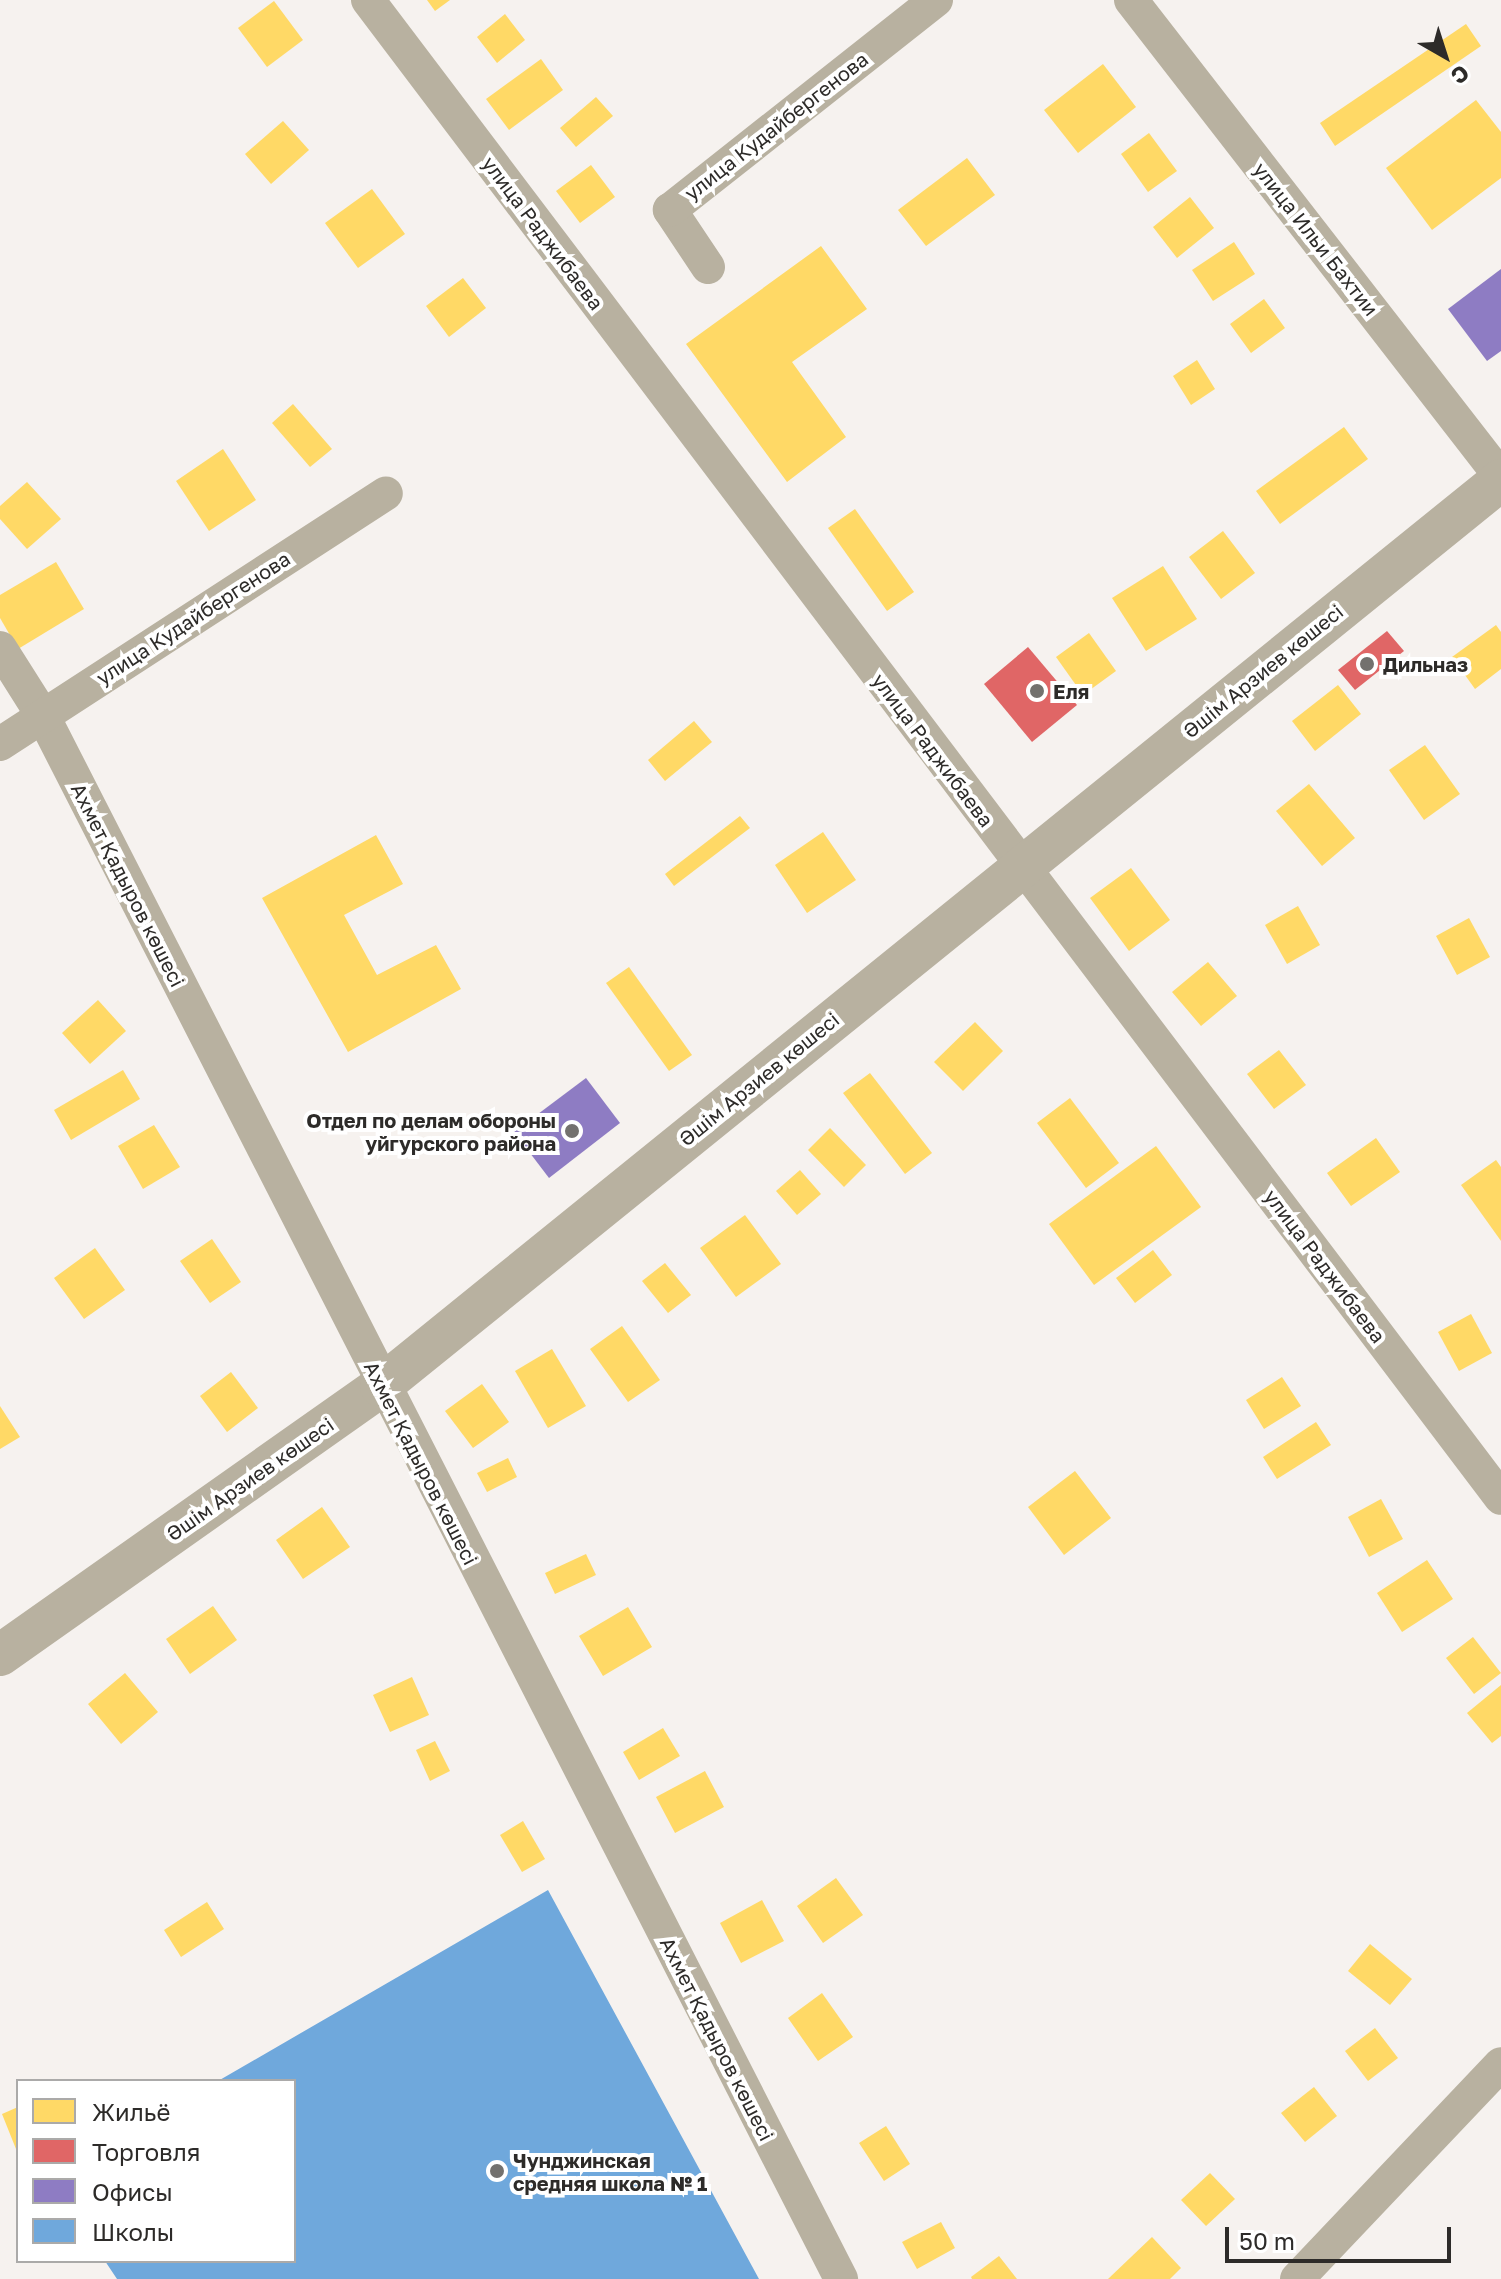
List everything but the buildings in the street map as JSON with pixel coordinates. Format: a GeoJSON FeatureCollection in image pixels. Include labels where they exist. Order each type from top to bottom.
{"type":"FeatureCollection","features":[{"type":"Feature","properties":{"kind":"street","name":"улица Раджибаева"},"geometry":{"type":"LineString","coordinates":[[368,0],[1501,1498]]}},
{"type":"Feature","properties":{"kind":"street","name":"улица Кудайбергенова"},"geometry":{"type":"LineString","coordinates":[[708,267],[670,210],[936,0]]}},
{"type":"Feature","properties":{"kind":"street","name":"улица Ильи Бахтии"},"geometry":{"type":"LineString","coordinates":[[1131,0],[1501,479]]}},
{"type":"Feature","properties":{"kind":"street","name":"Әшім Арзиев көшесі"},"geometry":{"type":"LineString","coordinates":[[0,1655],[381,1386],[1501,479]]}},
{"type":"Feature","properties":{"kind":"street","name":"улица Кудайбергенова"},"geometry":{"type":"LineString","coordinates":[[0,744],[386,493]]}},
{"type":"Feature","properties":{"kind":"street","name":"Ахмет Қадыров көшесі"},"geometry":{"type":"LineString","coordinates":[[0,648],[43,716],[381,1386],[841,2279]]}},
{"type":"Feature","properties":{"kind":"street"},"geometry":{"type":"LineString","coordinates":[[1297,2279],[1501,2064]]}},
{"type":"Feature","properties":{"kind":"place","name":"Дильназ"},"geometry":{"type":"Point","coordinates":[1367,664]}},
{"type":"Feature","properties":{"kind":"place","name":"Еля"},"geometry":{"type":"Point","coordinates":[1037,691]}},
{"type":"Feature","properties":{"kind":"place","name":"Отдел по делам обороны уйгурского района"},"geometry":{"type":"Point","coordinates":[572,1131]}},
{"type":"Feature","properties":{"kind":"place","name":"Чунджинская средняя школа № 1"},"geometry":{"type":"Point","coordinates":[497,2171]}}]}
